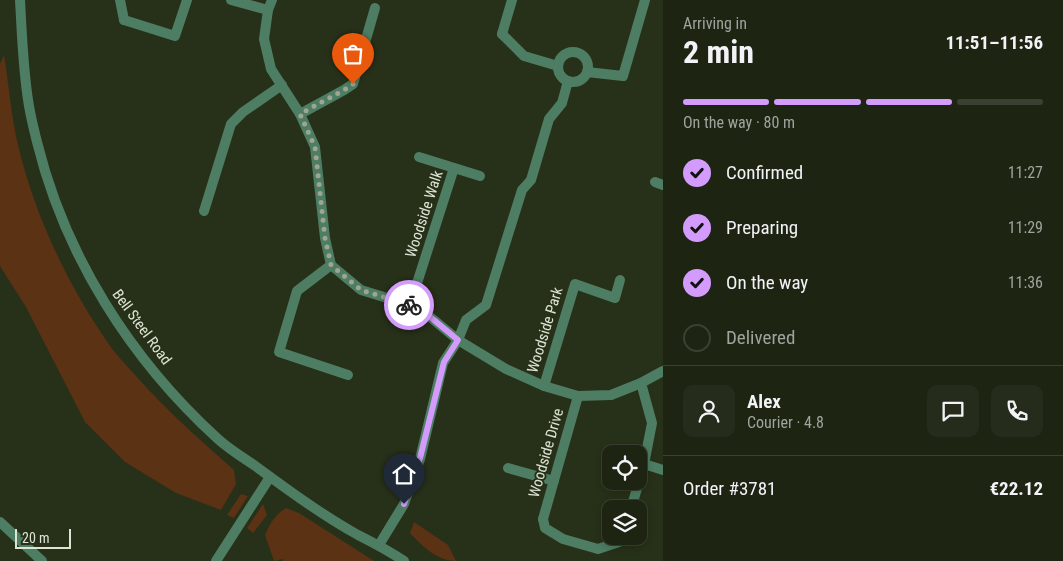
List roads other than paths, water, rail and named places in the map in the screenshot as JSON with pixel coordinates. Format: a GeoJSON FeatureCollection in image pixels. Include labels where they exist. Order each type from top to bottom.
{"type":"FeatureCollection","features":[{"type":"Feature","properties":{"kind":"street","name":"Bell Steel Road"},"geometry":{"type":"LineString","coordinates":[[20,0],[23,58],[29,107],[44,171],[61,217],[80,258],[113,317],[139,354],[185,406],[219,440],[270,477],[358,534],[404,561]]}},
{"type":"Feature","properties":{"kind":"street"},"geometry":{"type":"LineString","coordinates":[[120,0],[124,20],[176,36],[187,0]]}},
{"type":"Feature","properties":{"kind":"street"},"geometry":{"type":"LineString","coordinates":[[231,0],[270,5],[264,39],[271,69],[300,114],[315,147],[325,238],[331,265],[361,290],[410,305],[429,316],[458,340],[506,369],[544,386],[578,396],[611,395],[641,383],[663,371]]}},
{"type":"Feature","properties":{"kind":"street"},"geometry":{"type":"LineString","coordinates":[[512,0],[502,34],[524,56],[558,66]]}},
{"type":"Feature","properties":{"kind":"street"},"geometry":{"type":"LineString","coordinates":[[588,72],[622,76],[645,0]]}},
{"type":"Feature","properties":{"kind":"street"},"geometry":{"type":"LineString","coordinates":[[300,114],[353,84],[375,8]]}},
{"type":"Feature","properties":{"kind":"street"},"geometry":{"type":"LineString","coordinates":[[576,52],[584,57],[588,66],[588,72],[577,81],[568,81],[560,75],[559,61],[565,54],[576,52]]}},
{"type":"Feature","properties":{"kind":"street"},"geometry":{"type":"LineString","coordinates":[[379,545],[404,504],[420,458],[444,362],[458,340],[466,320],[486,305],[522,190],[531,180],[549,118],[562,103],[568,81]]}},
{"type":"Feature","properties":{"kind":"street"},"geometry":{"type":"LineString","coordinates":[[204,211],[231,124],[243,112],[282,85]]}},
{"type":"Feature","properties":{"kind":"street","name":"Woodside Walk"},"geometry":{"type":"LineString","coordinates":[[410,305],[454,168],[419,157]]}},
{"type":"Feature","properties":{"kind":"street"},"geometry":{"type":"LineString","coordinates":[[454,168],[480,176]]}},
{"type":"Feature","properties":{"kind":"street"},"geometry":{"type":"LineString","coordinates":[[331,265],[297,291],[278,352],[348,375]]}},
{"type":"Feature","properties":{"kind":"street","name":"Woodside Park"},"geometry":{"type":"LineString","coordinates":[[544,386],[575,284],[615,298],[620,280]]}},
{"type":"Feature","properties":{"kind":"street"},"geometry":{"type":"LineString","coordinates":[[641,383],[652,423],[647,449]]}},
{"type":"Feature","properties":{"kind":"street","name":"Woodside Drive"},"geometry":{"type":"LineString","coordinates":[[578,396],[543,519],[545,528],[563,539],[598,549],[611,545]]}},
{"type":"Feature","properties":{"kind":"street"},"geometry":{"type":"LineString","coordinates":[[647,465],[663,470]]}},
{"type":"Feature","properties":{"kind":"street"},"geometry":{"type":"LineString","coordinates":[[508,468],[554,481]]}},
{"type":"Feature","properties":{"kind":"street"},"geometry":{"type":"LineString","coordinates":[[216,561],[270,477]]}},
{"type":"Feature","properties":{"kind":"street"},"geometry":{"type":"LineString","coordinates":[[0,522],[42,561]]}}]}
